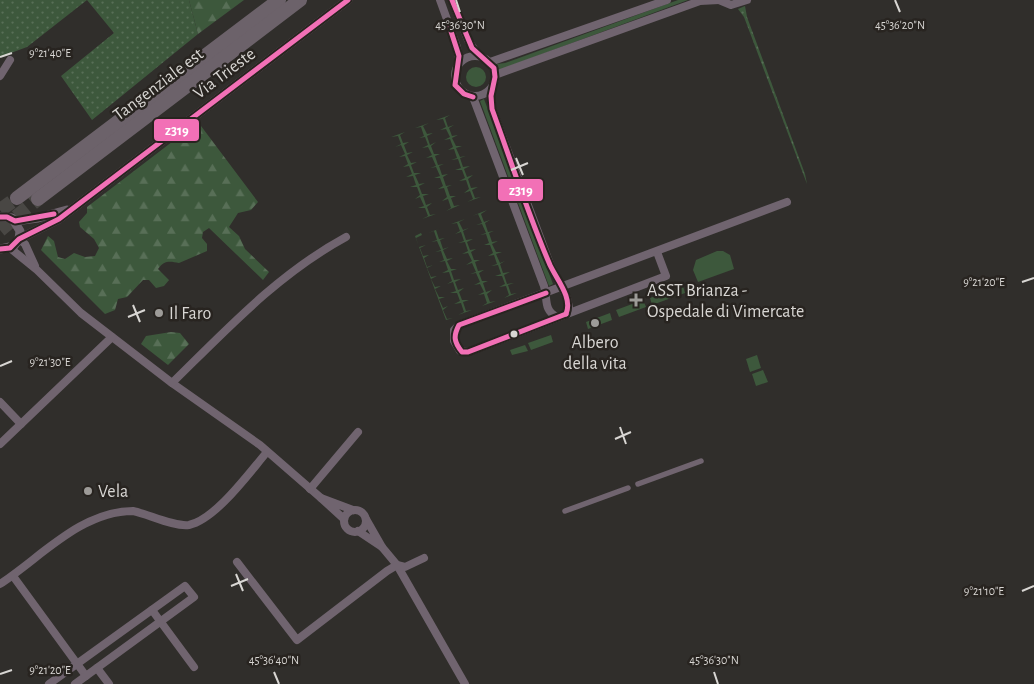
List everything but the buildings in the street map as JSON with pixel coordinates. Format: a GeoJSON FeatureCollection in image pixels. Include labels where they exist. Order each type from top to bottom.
{"type":"FeatureCollection","features":[{"type":"Feature","properties":{"kind":"highway","name":"Tangenziale est"},"geometry":{"type":"LineString","coordinates":[[17,198],[279,0]]}},
{"type":"Feature","properties":{"kind":"highway","name":"Tangenziale est"},"geometry":{"type":"LineString","coordinates":[[38,199],[300,0]]}},
{"type":"Feature","properties":{"kind":"street","name":"Via Trieste"},"geometry":{"type":"LineString","coordinates":[[10,248],[19,239],[48,226],[348,0]]}},
{"type":"Feature","properties":{"kind":"street"},"geometry":{"type":"LineString","coordinates":[[440,0],[457,47],[459,62],[454,74],[457,87],[461,92],[473,97],[485,94],[490,90]]}},
{"type":"Feature","properties":{"kind":"street"},"geometry":{"type":"LineString","coordinates":[[452,0],[468,40],[478,56]]}},
{"type":"Feature","properties":{"kind":"street"},"geometry":{"type":"LineString","coordinates":[[490,62],[667,0]]}},
{"type":"Feature","properties":{"kind":"street"},"geometry":{"type":"LineString","coordinates":[[495,75],[700,1],[719,0],[730,5],[747,0]]}},
{"type":"Feature","properties":{"kind":"street"},"geometry":{"type":"LineString","coordinates":[[459,62],[471,56],[478,56],[490,62],[495,75],[490,90],[492,109],[550,264],[568,303],[566,314]]}},
{"type":"Feature","properties":{"kind":"street"},"geometry":{"type":"LineString","coordinates":[[0,76],[10,60]]}},
{"type":"Feature","properties":{"kind":"street"},"geometry":{"type":"LineString","coordinates":[[473,97],[546,293],[546,307],[557,318]]}},
{"type":"Feature","properties":{"kind":"street"},"geometry":{"type":"LineString","coordinates":[[657,252],[666,276],[468,352],[460,351],[456,345],[454,330],[459,325],[787,202]]}},
{"type":"Feature","properties":{"kind":"street","name":"Via Trieste"},"geometry":{"type":"LineString","coordinates":[[15,221],[38,218],[72,208]]}},
{"type":"Feature","properties":{"kind":"street"},"geometry":{"type":"LineString","coordinates":[[1,216],[15,221],[20,231],[19,239],[25,244],[37,270]]}},
{"type":"Feature","properties":{"kind":"street"},"geometry":{"type":"LineString","coordinates":[[172,383],[269,289],[323,250],[346,237]]}},
{"type":"Feature","properties":{"kind":"street"},"geometry":{"type":"LineString","coordinates":[[0,249],[10,248],[37,270],[81,313],[172,383],[267,452],[344,519],[348,529],[358,531],[382,547]]}},
{"type":"Feature","properties":{"kind":"street"},"geometry":{"type":"LineString","coordinates":[[0,444],[112,337]]}},
{"type":"Feature","properties":{"kind":"street"},"geometry":{"type":"LineString","coordinates":[[0,402],[21,424]]}},
{"type":"Feature","properties":{"kind":"street"},"geometry":{"type":"LineString","coordinates":[[310,489],[358,432]]}},
{"type":"Feature","properties":{"kind":"street"},"geometry":{"type":"LineString","coordinates":[[0,584],[69,534],[95,520],[124,511],[133,511],[188,525],[200,520],[214,512],[267,452]]}},
{"type":"Feature","properties":{"kind":"street"},"geometry":{"type":"LineString","coordinates":[[638,484],[701,461]]}},
{"type":"Feature","properties":{"kind":"street"},"geometry":{"type":"LineString","coordinates":[[566,511],[628,488]]}},
{"type":"Feature","properties":{"kind":"street"},"geometry":{"type":"LineString","coordinates":[[321,498],[360,511],[365,516],[382,547],[397,565],[465,684]]}},
{"type":"Feature","properties":{"kind":"street"},"geometry":{"type":"LineString","coordinates":[[344,519],[347,513],[353,510]]}},
{"type":"Feature","properties":{"kind":"street"},"geometry":{"type":"LineString","coordinates":[[358,531],[364,526],[365,516]]}},
{"type":"Feature","properties":{"kind":"street"},"geometry":{"type":"LineString","coordinates":[[237,562],[297,640],[364,587],[397,565],[405,567],[424,558]]}},
{"type":"Feature","properties":{"kind":"street"},"geometry":{"type":"LineString","coordinates":[[13,576],[86,676]]}},
{"type":"Feature","properties":{"kind":"street"},"geometry":{"type":"LineString","coordinates":[[49,684],[185,586],[194,597],[75,684]]}},
{"type":"Feature","properties":{"kind":"street"},"geometry":{"type":"LineString","coordinates":[[152,610],[194,667]]}},
{"type":"Feature","properties":{"kind":"street"},"geometry":{"type":"LineString","coordinates":[[97,668],[109,684]]}},
{"type":"Feature","properties":{"kind":"green space"},"geometry":{"type":"Polygon","coordinates":[[[0,0],[87,0],[27,47],[0,57],[0,0]]]}},
{"type":"Feature","properties":{"kind":"green space"},"geometry":{"type":"Polygon","coordinates":[[[87,0],[189,0],[198,34],[92,120],[61,76],[114,33],[87,0]]]}},
{"type":"Feature","properties":{"kind":"green space"},"geometry":{"type":"Polygon","coordinates":[[[189,0],[244,0],[198,34],[189,0]]]}},
{"type":"Feature","properties":{"kind":"green space"},"geometry":{"type":"Polygon","coordinates":[[[678,0],[688,0],[499,70],[497,64],[505,63],[678,0]]]}},
{"type":"Feature","properties":{"kind":"green space"},"geometry":{"type":"Polygon","coordinates":[[[745,6],[747,17],[807,184],[744,17],[738,9],[745,6]]]}},
{"type":"Feature","properties":{"kind":"green space"},"geometry":{"type":"Polygon","coordinates":[[[476,67],[483,70],[486,77],[483,84],[476,87],[469,84],[466,77],[469,70],[476,67]]]}},
{"type":"Feature","properties":{"kind":"green space"},"geometry":{"type":"Polygon","coordinates":[[[484,99],[553,284],[549,286],[480,101],[484,99]]]}},
{"type":"Feature","properties":{"kind":"green space"},"geometry":{"type":"Polygon","coordinates":[[[450,115],[445,118],[448,127],[454,125],[449,128],[452,136],[458,135],[452,138],[456,146],[462,146],[456,148],[460,157],[466,156],[460,158],[463,167],[470,166],[464,169],[467,177],[473,175],[468,179],[471,188],[478,187],[472,190],[475,198],[481,197],[467,202],[473,199],[470,191],[464,193],[469,189],[466,180],[459,181],[465,178],[462,170],[455,170],[461,168],[458,159],[451,160],[457,158],[454,149],[448,150],[453,147],[450,139],[444,140],[450,137],[446,129],[440,130],[446,127],[443,119],[436,120],[450,115]]]}},
{"type":"Feature","properties":{"kind":"green space"},"geometry":{"type":"Polygon","coordinates":[[[198,122],[258,202],[251,210],[238,213],[229,227],[239,236],[245,249],[269,272],[263,280],[209,228],[203,232],[202,238],[207,244],[207,251],[179,263],[170,262],[163,264],[158,269],[169,280],[164,286],[156,288],[149,280],[143,280],[127,297],[118,299],[115,310],[105,314],[41,250],[48,236],[54,241],[58,257],[65,259],[74,253],[85,257],[95,256],[99,248],[94,239],[80,227],[79,222],[87,213],[87,207],[198,122]]]}},
{"type":"Feature","properties":{"kind":"green space"},"geometry":{"type":"Polygon","coordinates":[[[429,123],[423,126],[427,134],[433,133],[427,136],[430,145],[436,142],[431,146],[434,154],[440,154],[435,156],[438,165],[444,164],[439,166],[442,175],[448,174],[443,177],[446,186],[452,185],[447,187],[450,196],[456,196],[451,198],[454,206],[460,205],[446,211],[451,208],[448,199],[442,201],[447,197],[444,188],[438,189],[443,186],[440,178],[434,178],[440,176],[436,167],[430,168],[436,166],[432,157],[426,158],[432,155],[428,147],[422,148],[428,145],[425,137],[419,138],[424,136],[421,127],[415,128],[429,123]]]}},
{"type":"Feature","properties":{"kind":"green space"},"geometry":{"type":"Polygon","coordinates":[[[405,132],[400,135],[403,143],[409,142],[404,145],[407,153],[413,152],[407,155],[411,163],[417,162],[411,165],[414,173],[421,173],[415,175],[419,184],[425,183],[419,186],[422,194],[429,194],[423,196],[426,205],[432,203],[427,207],[430,215],[436,214],[422,219],[428,216],[425,208],[418,208],[424,206],[420,197],[415,199],[420,195],[417,187],[410,187],[416,185],[413,176],[406,177],[412,174],[409,166],[403,167],[408,164],[405,156],[399,157],[405,154],[401,145],[395,147],[401,144],[398,136],[391,137],[405,132]]]}},
{"type":"Feature","properties":{"kind":"green space"},"geometry":{"type":"Polygon","coordinates":[[[487,210],[481,214],[484,222],[490,220],[485,223],[488,232],[494,231],[489,233],[492,242],[498,241],[492,244],[496,252],[502,252],[496,254],[500,263],[505,261],[500,264],[503,273],[510,272],[504,275],[507,284],[514,283],[508,285],[511,294],[517,293],[504,298],[509,295],[506,286],[499,287],[505,284],[502,276],[495,276],[501,274],[498,265],[491,266],[497,264],[494,255],[488,256],[493,253],[490,245],[484,245],[489,243],[486,234],[480,235],[486,233],[482,224],[476,225],[482,223],[478,214],[472,216],[487,210]]]}},
{"type":"Feature","properties":{"kind":"green space"},"geometry":{"type":"Polygon","coordinates":[[[465,219],[459,222],[463,230],[469,228],[463,231],[466,240],[473,239],[467,242],[470,250],[476,249],[471,252],[474,260],[480,260],[475,262],[478,271],[484,270],[479,273],[482,281],[488,281],[483,283],[486,292],[492,290],[487,294],[490,302],[496,301],[482,306],[487,303],[484,294],[478,295],[484,292],[480,284],[474,285],[480,282],[476,273],[470,274],[476,272],[472,263],[466,265],[472,261],[468,253],[462,254],[468,251],[465,242],[458,243],[464,241],[461,232],[455,234],[460,231],[457,223],[451,224],[465,219]]]}},
{"type":"Feature","properties":{"kind":"green space"},"geometry":{"type":"Polygon","coordinates":[[[441,228],[436,230],[439,239],[445,238],[440,240],[443,249],[449,247],[443,250],[447,259],[453,258],[447,261],[451,269],[457,269],[451,271],[454,280],[461,279],[455,282],[458,290],[464,288],[459,292],[462,300],[469,300],[463,302],[466,311],[472,310],[458,315],[464,312],[461,303],[454,304],[460,301],[457,293],[450,293],[456,291],[453,282],[447,284],[452,281],[449,272],[442,273],[448,270],[445,261],[439,262],[444,260],[441,251],[435,252],[441,250],[437,241],[431,242],[437,240],[434,231],[428,233],[441,228]]]}},
{"type":"Feature","properties":{"kind":"green space"},"geometry":{"type":"Polygon","coordinates":[[[421,233],[422,235],[416,238],[418,245],[415,236],[421,233]]]}},
{"type":"Feature","properties":{"kind":"green space"},"geometry":{"type":"Polygon","coordinates":[[[426,245],[420,248],[423,256],[429,255],[424,258],[427,267],[433,265],[427,268],[431,277],[437,276],[431,279],[435,287],[441,286],[435,289],[439,297],[445,297],[439,299],[443,308],[448,306],[443,310],[447,319],[453,318],[446,320],[419,247],[426,245]]]}},
{"type":"Feature","properties":{"kind":"green space"},"geometry":{"type":"Polygon","coordinates":[[[717,251],[723,251],[730,255],[734,269],[698,282],[693,270],[696,260],[717,251]]]}},
{"type":"Feature","properties":{"kind":"green space"},"geometry":{"type":"Polygon","coordinates":[[[683,286],[685,293],[652,305],[650,298],[683,286]]]}},
{"type":"Feature","properties":{"kind":"green space"},"geometry":{"type":"Polygon","coordinates":[[[643,300],[646,307],[619,317],[616,310],[643,300]]]}},
{"type":"Feature","properties":{"kind":"green space"},"geometry":{"type":"Polygon","coordinates":[[[610,313],[612,320],[588,329],[586,322],[610,313]]]}},
{"type":"Feature","properties":{"kind":"green space"},"geometry":{"type":"Polygon","coordinates":[[[171,332],[180,333],[189,344],[168,365],[141,344],[146,336],[171,332]]]}},
{"type":"Feature","properties":{"kind":"green space"},"geometry":{"type":"Polygon","coordinates":[[[551,335],[553,342],[531,350],[528,343],[551,335]]]}},
{"type":"Feature","properties":{"kind":"green space"},"geometry":{"type":"Polygon","coordinates":[[[525,345],[528,351],[512,355],[510,350],[525,345]]]}},
{"type":"Feature","properties":{"kind":"green space"},"geometry":{"type":"Polygon","coordinates":[[[757,355],[761,368],[750,372],[746,359],[757,355]]]}},
{"type":"Feature","properties":{"kind":"green space"},"geometry":{"type":"Polygon","coordinates":[[[763,370],[768,382],[756,386],[752,374],[763,370]]]}},
{"type":"Feature","properties":{"kind":"tunnel"},"geometry":{"type":"LineString","coordinates":[[0,210],[17,198]]}},
{"type":"Feature","properties":{"kind":"tunnel"},"geometry":{"type":"LineString","coordinates":[[0,230],[38,199]]}},
{"type":"Feature","properties":{"kind":"transit line","name":"z319"},"geometry":{"type":"LineString","coordinates":[[0,249],[10,248],[19,239],[59,219],[348,0]]}},
{"type":"Feature","properties":{"kind":"transit line","name":"z319"},"geometry":{"type":"LineString","coordinates":[[452,0],[472,48],[494,68],[495,77],[491,96],[492,109],[542,246],[566,295],[568,308],[566,314]]}},
{"type":"Feature","properties":{"kind":"transit line","name":"z319"},"geometry":{"type":"LineString","coordinates":[[448,22],[459,56],[455,85],[464,94],[473,97]]}},
{"type":"Feature","properties":{"kind":"transit line","name":"z319"},"geometry":{"type":"LineString","coordinates":[[0,217],[7,217],[15,221],[54,214]]}},
{"type":"Feature","properties":{"kind":"transit line","name":"z319"},"geometry":{"type":"LineString","coordinates":[[546,293],[459,325],[455,336],[459,348],[462,352],[468,352],[566,314]]}},
{"type":"Feature","properties":{"kind":"place","name":"ASST Brianza - Ospedale di Vimercate"},"geometry":{"type":"Point","coordinates":[636,300]}},
{"type":"Feature","properties":{"kind":"place","name":"Il Faro"},"geometry":{"type":"Point","coordinates":[159,313]}},
{"type":"Feature","properties":{"kind":"place","name":"Albero della vita"},"geometry":{"type":"Point","coordinates":[595,323]}},
{"type":"Feature","properties":{"kind":"place","name":"Vela"},"geometry":{"type":"Point","coordinates":[88,491]}}]}
